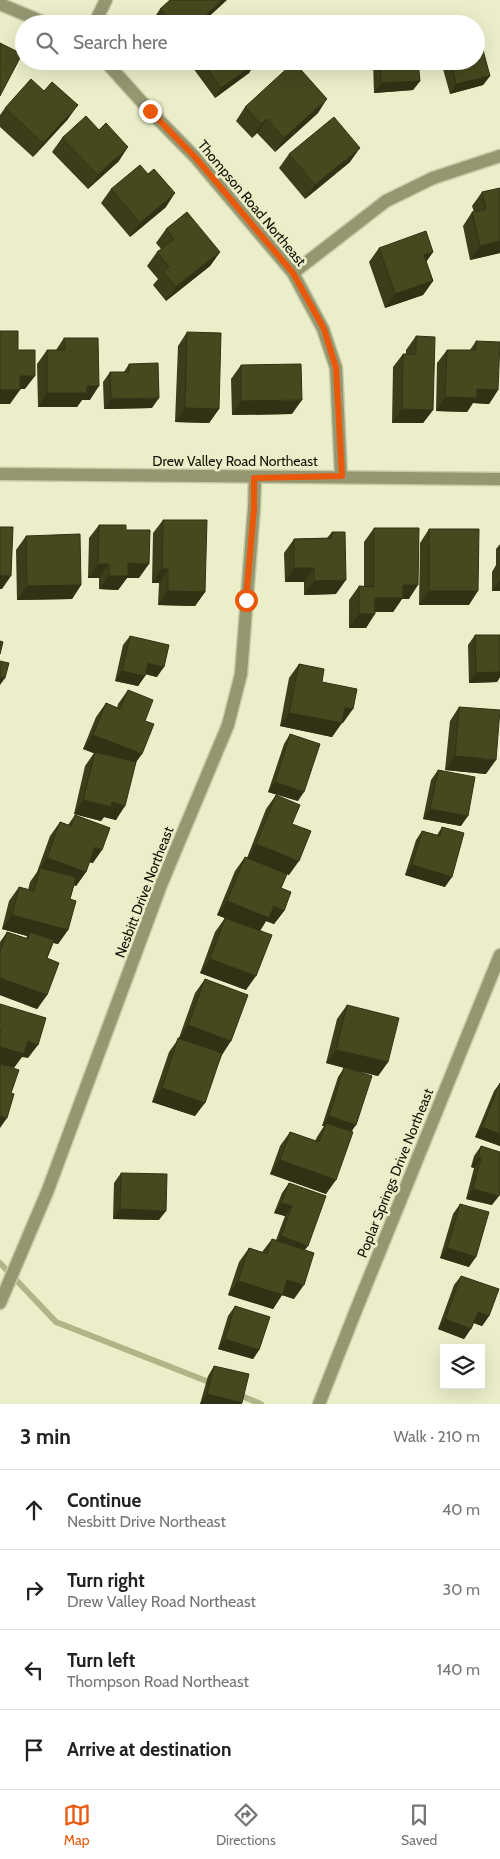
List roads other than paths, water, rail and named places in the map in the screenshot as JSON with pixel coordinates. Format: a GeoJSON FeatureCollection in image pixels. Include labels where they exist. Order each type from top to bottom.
{"type":"FeatureCollection","features":[{"type":"Feature","properties":{"kind":"street"},"geometry":{"type":"LineString","coordinates":[[98,15],[106,0]]}},
{"type":"Feature","properties":{"kind":"street"},"geometry":{"type":"LineString","coordinates":[[0,4],[26,15]]}},
{"type":"Feature","properties":{"kind":"street","name":"Thompson Road Northeast"},"geometry":{"type":"LineString","coordinates":[[113,70],[195,157],[293,273],[324,329],[336,368],[342,476]]}},
{"type":"Feature","properties":{"kind":"street"},"geometry":{"type":"LineString","coordinates":[[293,273],[386,202],[433,178],[500,156]]}},
{"type":"Feature","properties":{"kind":"street","name":"Drew Valley Road Northeast"},"geometry":{"type":"LineString","coordinates":[[0,474],[500,479]]}},
{"type":"Feature","properties":{"kind":"street","name":"Nesbitt Drive Northeast"},"geometry":{"type":"LineString","coordinates":[[0,1304],[48,1190],[161,885],[228,725],[241,674],[254,478]]}},
{"type":"Feature","properties":{"kind":"street","name":"Poplar Springs Drive Northeast"},"geometry":{"type":"LineString","coordinates":[[319,1404],[500,955]]}},
{"type":"Feature","properties":{"kind":"waterway"},"geometry":{"type":"LineString","coordinates":[[0,1263],[56,1322],[214,1384]]}},
{"type":"Feature","properties":{"kind":"waterway"},"geometry":{"type":"LineString","coordinates":[[237,1394],[261,1404]]}}]}
